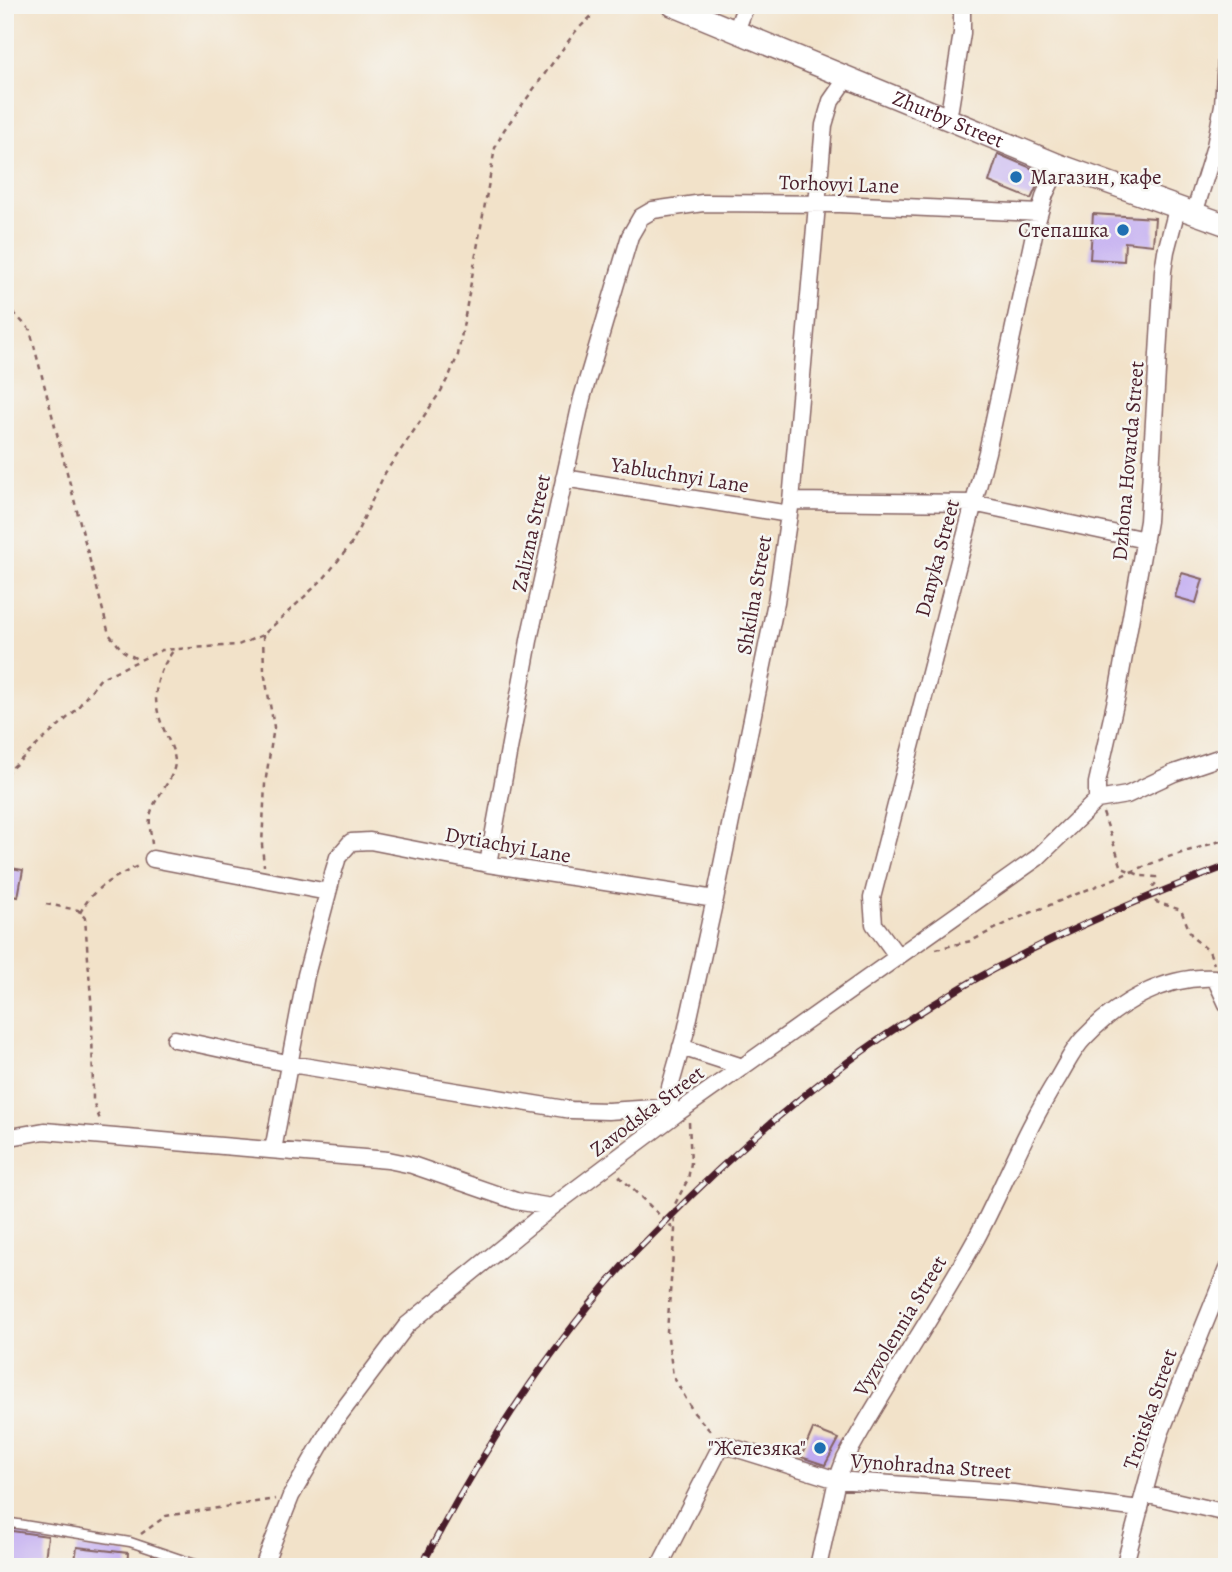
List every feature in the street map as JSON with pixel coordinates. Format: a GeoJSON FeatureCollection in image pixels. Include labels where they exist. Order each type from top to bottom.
{"type":"FeatureCollection","features":[{"type":"Feature","properties":{"kind":"street","name":"Zhurby Street"},"geometry":{"type":"LineString","coordinates":[[673,5],[1059,165],[1227,225]]}},
{"type":"Feature","properties":{"kind":"street"},"geometry":{"type":"LineString","coordinates":[[736,31],[746,5]]}},
{"type":"Feature","properties":{"kind":"street"},"geometry":{"type":"LineString","coordinates":[[945,118],[950,108],[962,33],[962,5]]}},
{"type":"Feature","properties":{"kind":"street","name":"Dzhona Hovarda Street"},"geometry":{"type":"LineString","coordinates":[[1097,800],[1097,783],[1117,695],[1145,540],[1166,251],[1215,146],[1223,105],[1227,44]]}},
{"type":"Feature","properties":{"kind":"street","name":"Shkilna Street"},"geometry":{"type":"LineString","coordinates":[[678,1109],[670,1087],[715,899],[776,602],[790,508],[826,114],[847,78]]}},
{"type":"Feature","properties":{"kind":"street","name":"Danyka Street"},"geometry":{"type":"LineString","coordinates":[[898,957],[874,924],[872,898],[987,452],[1039,213],[1059,165]]}},
{"type":"Feature","properties":{"kind":"street","name":"Torhovyi Lane"},"geometry":{"type":"LineString","coordinates":[[641,217],[659,208],[703,203],[817,204],[1039,213]]}},
{"type":"Feature","properties":{"kind":"street","name":"Zalizna Street"},"geometry":{"type":"LineString","coordinates":[[488,864],[530,635],[582,398],[630,236],[641,217]]}},
{"type":"Feature","properties":{"kind":"street","name":"Yabluchnyi Lane"},"geometry":{"type":"LineString","coordinates":[[564,478],[790,508],[973,503],[1145,540]]}},
{"type":"Feature","properties":{"kind":"street"},"geometry":{"type":"LineString","coordinates":[[1097,800],[1127,795],[1174,773],[1227,755]]}},
{"type":"Feature","properties":{"kind":"street","name":"Zavodska Street"},"geometry":{"type":"LineString","coordinates":[[263,1567],[291,1496],[334,1422],[407,1325],[678,1109],[743,1067],[1037,858],[1097,800]]}},
{"type":"Feature","properties":{"kind":"street","name":"Dytiachyi Lane"},"geometry":{"type":"LineString","coordinates":[[328,892],[338,857],[351,842],[361,840],[488,864],[715,899]]}},
{"type":"Feature","properties":{"kind":"street"},"geometry":{"type":"LineString","coordinates":[[153,859],[328,892],[306,975],[273,1150]]}},
{"type":"Feature","properties":{"kind":"street"},"geometry":{"type":"LineString","coordinates":[[1217,980],[1227,1004]]}},
{"type":"Feature","properties":{"kind":"street","name":"Vyzvolennia Street"},"geometry":{"type":"LineString","coordinates":[[818,1567],[837,1480],[852,1446],[930,1321],[977,1237],[1036,1113],[1081,1040],[1119,1006],[1142,992],[1184,981],[1217,980]]}},
{"type":"Feature","properties":{"kind":"street"},"geometry":{"type":"LineString","coordinates":[[174,1039],[290,1064],[571,1110],[678,1109]]}},
{"type":"Feature","properties":{"kind":"street"},"geometry":{"type":"LineString","coordinates":[[681,1047],[743,1067]]}},
{"type":"Feature","properties":{"kind":"street"},"geometry":{"type":"LineString","coordinates":[[5,1138],[44,1131],[388,1160],[412,1165],[516,1201],[552,1208]]}},
{"type":"Feature","properties":{"kind":"street","name":"Troitska Street"},"geometry":{"type":"LineString","coordinates":[[1124,1567],[1160,1434],[1227,1269]]}},
{"type":"Feature","properties":{"kind":"street"},"geometry":{"type":"LineString","coordinates":[[659,1567],[722,1444]]}},
{"type":"Feature","properties":{"kind":"street","name":"Vynohradna Street"},"geometry":{"type":"LineString","coordinates":[[722,1444],[837,1480],[1142,1502],[1227,1513]]}},
{"type":"Feature","properties":{"kind":"lane"},"geometry":{"type":"LineString","coordinates":[[5,1522],[130,1542],[204,1567]]}},
{"type":"Feature","properties":{"kind":"path"},"geometry":{"type":"LineString","coordinates":[[5,774],[75,711],[101,678],[162,650],[238,645],[263,635],[325,577],[352,543],[385,473],[450,374],[457,355],[495,148],[504,130],[575,32],[603,5]]}},
{"type":"Feature","properties":{"kind":"path"},"geometry":{"type":"LineString","coordinates":[[5,295],[13,312],[30,330],[109,634],[123,651],[138,660]]}},
{"type":"Feature","properties":{"kind":"path"},"geometry":{"type":"LineString","coordinates":[[263,635],[264,671],[274,727],[265,784],[262,845],[264,880]]}},
{"type":"Feature","properties":{"kind":"path"},"geometry":{"type":"LineString","coordinates":[[80,913],[89,896],[100,886],[153,859],[150,816],[175,763],[173,750],[158,714],[155,691],[158,674],[174,649]]}},
{"type":"Feature","properties":{"kind":"path"},"geometry":{"type":"LineString","coordinates":[[1097,800],[1108,822],[1122,868],[1142,876],[1156,877],[1156,883],[1151,889],[1156,902],[1181,910],[1192,937],[1209,951],[1217,980]]}},
{"type":"Feature","properties":{"kind":"path"},"geometry":{"type":"LineString","coordinates":[[934,949],[971,941],[1013,920],[1131,872],[1227,838]]}},
{"type":"Feature","properties":{"kind":"path"},"geometry":{"type":"LineString","coordinates":[[46,904],[78,910],[85,918],[92,1013],[93,1101],[105,1137]]}},
{"type":"Feature","properties":{"kind":"path"},"geometry":{"type":"LineString","coordinates":[[678,1109],[691,1163],[688,1179],[674,1206],[675,1230],[667,1331],[673,1376],[694,1413],[722,1444]]}},
{"type":"Feature","properties":{"kind":"path"},"geometry":{"type":"LineString","coordinates":[[609,1166],[675,1230]]}},
{"type":"Feature","properties":{"kind":"path"},"geometry":{"type":"LineString","coordinates":[[130,1542],[166,1516],[291,1496]]}},
{"type":"Feature","properties":{"kind":"building","name":"Магазин, кафе"},"geometry":{"type":"Polygon","coordinates":[[[998,154],[1043,173],[1031,199],[989,182],[998,154]]]}},
{"type":"Feature","properties":{"kind":"building","name":"Степашка"},"geometry":{"type":"Polygon","coordinates":[[[1093,214],[1155,218],[1153,245],[1125,242],[1124,261],[1090,259],[1093,214]]]}},
{"type":"Feature","properties":{"kind":"building"},"geometry":{"type":"Polygon","coordinates":[[[1182,573],[1203,579],[1196,603],[1175,597],[1182,573]]]}},
{"type":"Feature","properties":{"kind":"building"},"geometry":{"type":"Polygon","coordinates":[[[5,867],[23,870],[18,897],[5,895],[5,867]]]}},
{"type":"Feature","properties":{"kind":"building","name":"\"Железяка\""},"geometry":{"type":"Polygon","coordinates":[[[813,1429],[839,1439],[825,1465],[801,1457],[813,1429]]]}},
{"type":"Feature","properties":{"kind":"building"},"geometry":{"type":"Polygon","coordinates":[[[5,1530],[48,1536],[44,1567],[5,1565],[5,1530]]]}},
{"type":"Feature","properties":{"kind":"building"},"geometry":{"type":"Polygon","coordinates":[[[77,1547],[128,1553],[127,1567],[74,1567],[77,1547]]]}},
{"type":"Feature","properties":{"kind":"railway"},"geometry":{"type":"LineString","coordinates":[[421,1567],[487,1450],[563,1339],[624,1264],[733,1156],[843,1065],[962,987],[1026,952],[1092,921],[1227,866]]}},
{"type":"Feature","properties":{"kind":"place","name":"Магазин, кафе"},"geometry":{"type":"Point","coordinates":[1016,177]}},
{"type":"Feature","properties":{"kind":"place","name":"Степашка"},"geometry":{"type":"Point","coordinates":[1123,230]}},
{"type":"Feature","properties":{"kind":"place","name":"\"Железяка\""},"geometry":{"type":"Point","coordinates":[820,1448]}}]}
